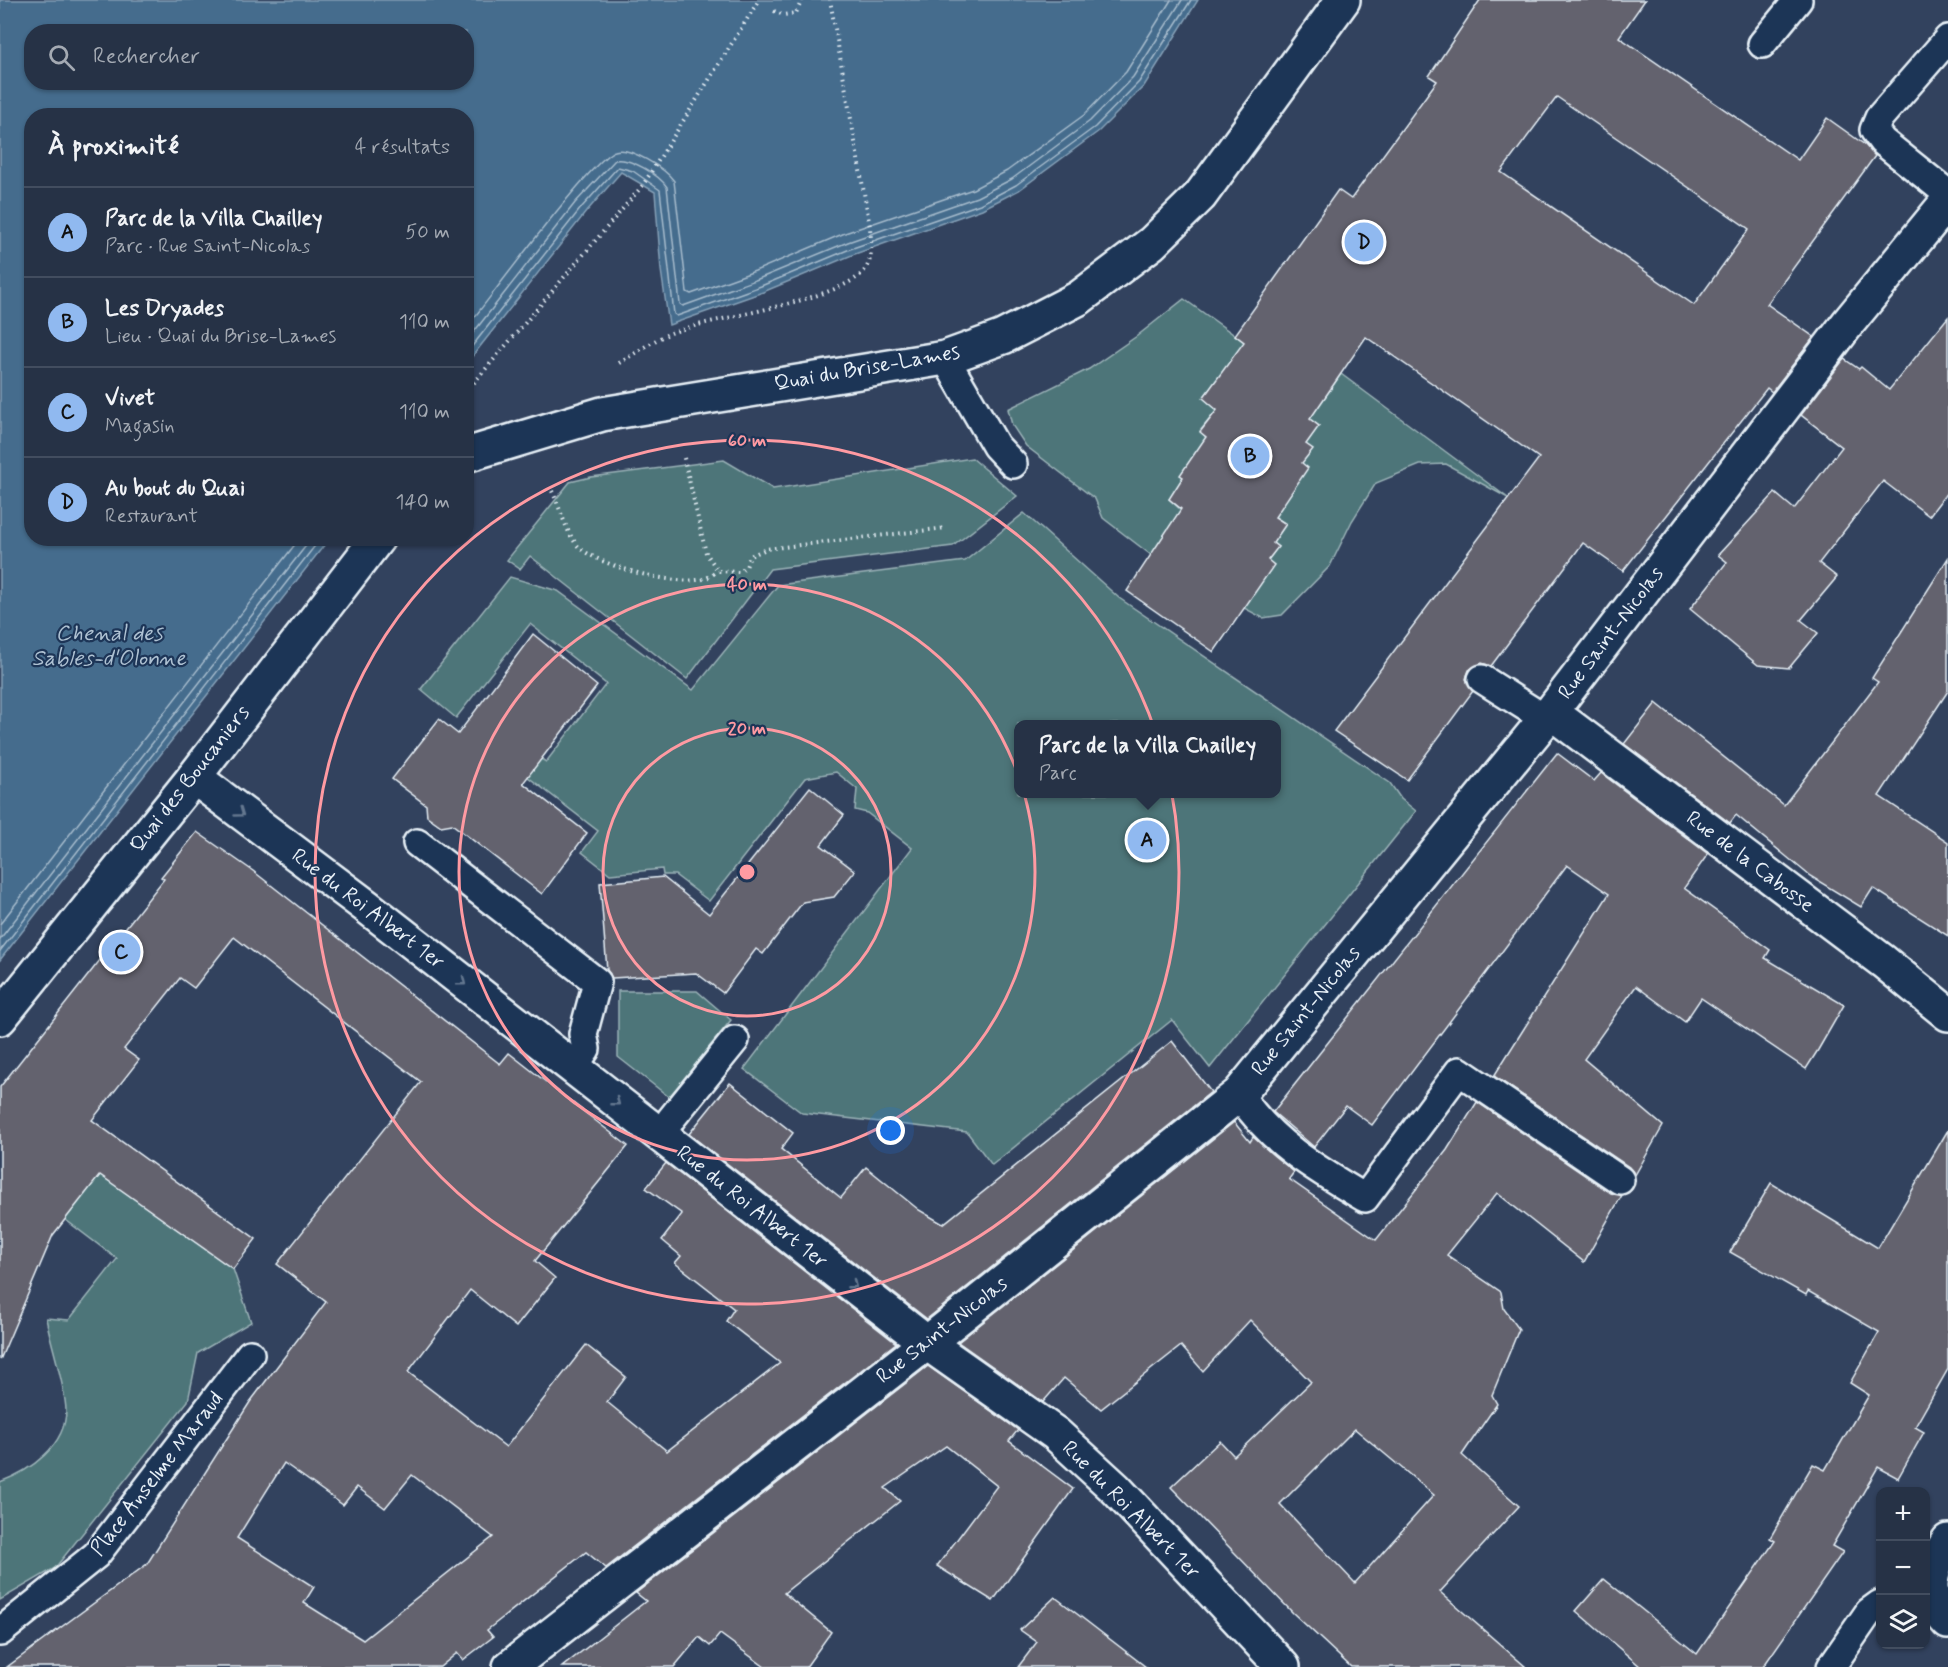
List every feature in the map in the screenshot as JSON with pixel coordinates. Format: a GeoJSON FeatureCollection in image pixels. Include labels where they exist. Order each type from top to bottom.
{"type":"FeatureCollection","features":[{"type":"Feature","properties":{"kind":"street","name":"Quai du Brise-Lames"},"geometry":{"type":"LineString","coordinates":[[474,453],[602,414],[945,358],[1003,337],[1079,298],[1152,243],[1200,196],[1343,0]]}},
{"type":"Feature","properties":{"kind":"street","name":"Rue Saint-Nicolas"},"geometry":{"type":"LineString","coordinates":[[510,1667],[927,1343],[1239,1094],[1548,715],[1848,323],[1948,201]]}},
{"type":"Feature","properties":{"kind":"street","name":"Quai des Boucaniers"},"geometry":{"type":"LineString","coordinates":[[0,1018],[194,777],[372,546]]}},
{"type":"Feature","properties":{"kind":"street","name":"Rue de la Cabosse"},"geometry":{"type":"LineString","coordinates":[[1548,715],[1875,955],[1948,1014]]}},
{"type":"Feature","properties":{"kind":"street","name":"Rue du Roi Albert 1er"},"geometry":{"type":"LineString","coordinates":[[194,777],[366,906],[927,1343],[1056,1434],[1116,1489],[1282,1667]]}},
{"type":"Feature","properties":{"kind":"street"},"geometry":{"type":"LineString","coordinates":[[1935,1604],[1930,1575],[1948,1541]]}},
{"type":"Feature","properties":{"kind":"lane"},"geometry":{"type":"LineString","coordinates":[[1762,44],[1798,0]]}},
{"type":"Feature","properties":{"kind":"lane"},"geometry":{"type":"LineString","coordinates":[[1948,39],[1879,118],[1874,130],[1882,141],[1948,194]]}},
{"type":"Feature","properties":{"kind":"lane"},"geometry":{"type":"LineString","coordinates":[[945,358],[996,446],[1013,464]]}},
{"type":"Feature","properties":{"kind":"lane"},"geometry":{"type":"LineString","coordinates":[[1482,679],[1548,715]]}},
{"type":"Feature","properties":{"kind":"lane"},"geometry":{"type":"LineString","coordinates":[[417,843],[597,982],[583,1034],[586,1049],[573,1068]]}},
{"type":"Feature","properties":{"kind":"lane"},"geometry":{"type":"LineString","coordinates":[[661,1137],[671,1119],[735,1040]]}},
{"type":"Feature","properties":{"kind":"lane"},"geometry":{"type":"LineString","coordinates":[[1239,1094],[1260,1123],[1303,1161],[1365,1198],[1459,1071],[1620,1180]]}},
{"type":"Feature","properties":{"kind":"lane","name":"Place Anselme Maraud"},"geometry":{"type":"LineString","coordinates":[[0,1632],[96,1555],[250,1354]]}},
{"type":"Feature","properties":{"kind":"lane"},"geometry":{"type":"LineString","coordinates":[[1831,1667],[1869,1612],[1876,1607]]}},
{"type":"Feature","properties":{"kind":"path"},"geometry":{"type":"LineString","coordinates":[[474,383],[643,185],[759,0]]}},
{"type":"Feature","properties":{"kind":"path"},"geometry":{"type":"LineString","coordinates":[[774,11],[783,15],[796,13],[802,0]]}},
{"type":"Feature","properties":{"kind":"path"},"geometry":{"type":"LineString","coordinates":[[619,363],[670,334],[822,293],[856,277],[869,264],[870,227],[830,0]]}},
{"type":"Feature","properties":{"kind":"path"},"geometry":{"type":"LineString","coordinates":[[684,458],[706,553],[718,571]]}},
{"type":"Feature","properties":{"kind":"path"},"geometry":{"type":"LineString","coordinates":[[552,491],[562,511],[568,532],[579,547],[598,559],[646,575],[671,578],[706,579],[718,571],[739,572],[746,567],[750,556],[765,549],[946,528]]}},
{"type":"Feature","properties":{"kind":"green space"},"geometry":{"type":"Polygon","coordinates":[[[1184,299],[1247,344],[1203,398],[1217,410],[1200,431],[1206,437],[1181,474],[1183,477],[1169,499],[1181,510],[1151,555],[1103,518],[1095,499],[1026,446],[1012,425],[1008,409],[1089,369],[1137,336],[1184,299]]]}},
{"type":"Feature","properties":{"kind":"green space"},"geometry":{"type":"Polygon","coordinates":[[[1341,374],[1508,498],[1446,464],[1420,465],[1376,483],[1352,521],[1330,566],[1282,615],[1263,618],[1244,608],[1268,560],[1278,547],[1273,543],[1286,524],[1275,517],[1302,463],[1306,444],[1319,426],[1310,419],[1341,374]]]}},
{"type":"Feature","properties":{"kind":"green space"},"geometry":{"type":"Polygon","coordinates":[[[972,458],[1017,496],[953,546],[770,569],[687,679],[530,556],[520,569],[507,560],[570,482],[591,477],[724,460],[773,489],[972,458]]]}},
{"type":"Feature","properties":{"kind":"green space"},"geometry":{"type":"Polygon","coordinates":[[[1024,513],[1119,598],[1390,783],[1401,799],[1416,811],[1210,1068],[1172,1020],[992,1165],[967,1132],[802,1113],[744,1069],[912,848],[867,813],[855,810],[857,789],[836,772],[805,778],[709,901],[675,875],[663,875],[662,869],[610,874],[582,852],[598,831],[523,773],[535,755],[546,762],[606,684],[530,624],[456,718],[421,689],[510,577],[558,591],[693,690],[778,585],[965,561],[1024,513]]]}},
{"type":"Feature","properties":{"kind":"green space"},"geometry":{"type":"Polygon","coordinates":[[[618,991],[697,991],[731,1020],[669,1097],[618,1057],[618,991]]]}},
{"type":"Feature","properties":{"kind":"green space"},"geometry":{"type":"Polygon","coordinates":[[[10,1111],[233,1269],[251,1322],[198,1353],[188,1401],[55,1568],[0,1600],[0,1482],[23,1471],[44,1455],[60,1435],[64,1423],[66,1410],[63,1389],[46,1318],[69,1320],[117,1259],[0,1170],[10,1111]]]}},
{"type":"Feature","properties":{"kind":"water","name":"Chenal des Sables-d'Olonne"},"geometry":{"type":"Polygon","coordinates":[[[0,0],[1198,0],[1144,86],[1099,131],[1019,190],[982,209],[852,255],[763,292],[669,325],[661,270],[655,192],[621,172],[586,212],[474,354],[474,108],[24,108],[24,546],[324,546],[0,960],[0,0]]]}},
{"type":"Feature","properties":{"kind":"building"},"geometry":{"type":"Polygon","coordinates":[[[1480,0],[1645,0],[1619,37],[1798,160],[1827,118],[1865,145],[1875,156],[1767,304],[1814,337],[1772,392],[1767,388],[1623,571],[1583,543],[1491,666],[1482,663],[1469,670],[1466,679],[1473,691],[1407,780],[1334,731],[1539,458],[1366,337],[1310,419],[1319,426],[1306,444],[1313,449],[1302,463],[1308,468],[1275,517],[1286,524],[1273,543],[1278,547],[1268,560],[1274,565],[1214,652],[1127,591],[1181,509],[1169,499],[1183,477],[1180,475],[1206,437],[1200,432],[1217,410],[1203,398],[1244,342],[1235,335],[1338,190],[1351,199],[1437,81],[1429,76],[1480,0]],[[1557,97],[1501,172],[1694,305],[1749,229],[1557,97]]]}},
{"type":"Feature","properties":{"kind":"building"},"geometry":{"type":"Polygon","coordinates":[[[1948,317],[1948,491],[1929,516],[1883,481],[1819,563],[1837,577],[1801,620],[1818,633],[1789,668],[1758,665],[1690,609],[1727,562],[1718,555],[1775,493],[1794,509],[1842,447],[1801,415],[1844,359],[1859,369],[1861,367],[1889,390],[1948,317]]]}},
{"type":"Feature","properties":{"kind":"building"},"geometry":{"type":"Polygon","coordinates":[[[1948,558],[1948,691],[1879,796],[1948,842],[1948,936],[1873,888],[1861,907],[1810,876],[1736,815],[1730,823],[1624,744],[1656,703],[1784,805],[1878,682],[1872,678],[1948,558]]]}},
{"type":"Feature","properties":{"kind":"building"},"geometry":{"type":"Polygon","coordinates":[[[533,634],[597,686],[523,783],[587,833],[542,894],[452,824],[441,826],[427,816],[426,805],[392,779],[439,719],[458,734],[533,634]]]}},
{"type":"Feature","properties":{"kind":"building"},"geometry":{"type":"Polygon","coordinates":[[[1557,753],[1594,781],[1601,773],[1708,854],[1684,888],[1770,950],[1765,958],[1844,1005],[1818,1050],[1806,1069],[1701,998],[1685,1022],[1636,986],[1584,1059],[1663,1126],[1635,1175],[1629,1167],[1494,1076],[1609,894],[1567,865],[1372,1125],[1346,1106],[1314,1147],[1273,1112],[1557,753]]]}},
{"type":"Feature","properties":{"kind":"building"},"geometry":{"type":"Polygon","coordinates":[[[810,787],[844,815],[821,845],[855,871],[834,897],[803,902],[763,954],[756,949],[723,993],[696,973],[612,978],[607,970],[600,883],[663,877],[709,914],[810,787]]]}},
{"type":"Feature","properties":{"kind":"building"},"geometry":{"type":"Polygon","coordinates":[[[197,832],[253,871],[500,1064],[509,1053],[628,1146],[535,1261],[555,1278],[516,1327],[470,1290],[408,1372],[506,1447],[586,1345],[626,1377],[607,1402],[667,1451],[780,1363],[726,1321],[734,1309],[675,1263],[681,1256],[662,1240],[682,1214],[646,1188],[666,1163],[896,1343],[606,1568],[586,1552],[487,1630],[493,1637],[463,1660],[457,1653],[440,1667],[7,1667],[147,1564],[250,1402],[326,1302],[277,1264],[421,1082],[234,937],[194,988],[180,978],[124,1049],[139,1060],[92,1120],[256,1239],[233,1269],[100,1175],[53,1235],[0,1360],[0,1087],[164,879],[161,877],[197,832]],[[284,1463],[237,1538],[314,1587],[304,1603],[363,1640],[493,1537],[412,1475],[385,1508],[357,1487],[343,1505],[284,1463]]]}},
{"type":"Feature","properties":{"kind":"building"},"geometry":{"type":"Polygon","coordinates":[[[1172,1041],[1211,1092],[927,1319],[689,1134],[730,1083],[793,1133],[781,1149],[841,1198],[866,1167],[919,1210],[943,1224],[1172,1041]]]}},
{"type":"Feature","properties":{"kind":"building"},"geometry":{"type":"Polygon","coordinates":[[[1477,1102],[1611,1193],[1622,1195],[1584,1262],[1497,1193],[1447,1255],[1501,1292],[1504,1309],[1519,1329],[1492,1395],[1497,1404],[1462,1455],[1519,1506],[1440,1592],[1526,1667],[1351,1667],[1293,1613],[1171,1487],[1220,1441],[1234,1456],[1311,1382],[1250,1320],[1203,1371],[1181,1346],[1101,1409],[1064,1378],[1043,1402],[958,1342],[1234,1122],[1250,1142],[1253,1137],[1294,1172],[1289,1179],[1376,1240],[1447,1150],[1477,1102]],[[1355,1429],[1280,1504],[1355,1583],[1434,1495],[1355,1429]]]}},
{"type":"Feature","properties":{"kind":"building"},"geometry":{"type":"Polygon","coordinates":[[[1948,1130],[1948,1369],[1915,1427],[1924,1432],[1898,1478],[1878,1467],[1832,1546],[1843,1552],[1763,1667],[1641,1667],[1576,1611],[1604,1579],[1697,1654],[1775,1541],[1770,1538],[1813,1464],[1825,1470],[1869,1395],[1850,1383],[1879,1332],[1808,1291],[1806,1295],[1730,1252],[1771,1183],[1878,1248],[1948,1130]]]}},
{"type":"Feature","properties":{"kind":"building"},"geometry":{"type":"Polygon","coordinates":[[[928,1366],[1018,1430],[1009,1441],[1073,1489],[993,1601],[937,1566],[997,1486],[946,1446],[885,1488],[900,1501],[784,1593],[831,1632],[806,1667],[765,1667],[720,1634],[710,1646],[699,1637],[674,1667],[562,1667],[646,1601],[636,1593],[928,1366]]]}},
{"type":"Feature","properties":{"kind":"building"},"geometry":{"type":"Polygon","coordinates":[[[1055,1597],[1146,1667],[1018,1667],[1037,1642],[1020,1630],[1055,1597]]]}},
{"type":"Feature","properties":{"kind":"place","name":"Au bout du Quai"},"geometry":{"type":"Point","coordinates":[1364,242]}},
{"type":"Feature","properties":{"kind":"place","name":"Les Dryades"},"geometry":{"type":"Point","coordinates":[1250,456]}},
{"type":"Feature","properties":{"kind":"place","name":"Parc de la Villa Chailley"},"geometry":{"type":"Point","coordinates":[1147,840]}},
{"type":"Feature","properties":{"kind":"place","name":"Vivet"},"geometry":{"type":"Point","coordinates":[121,952]}}]}
